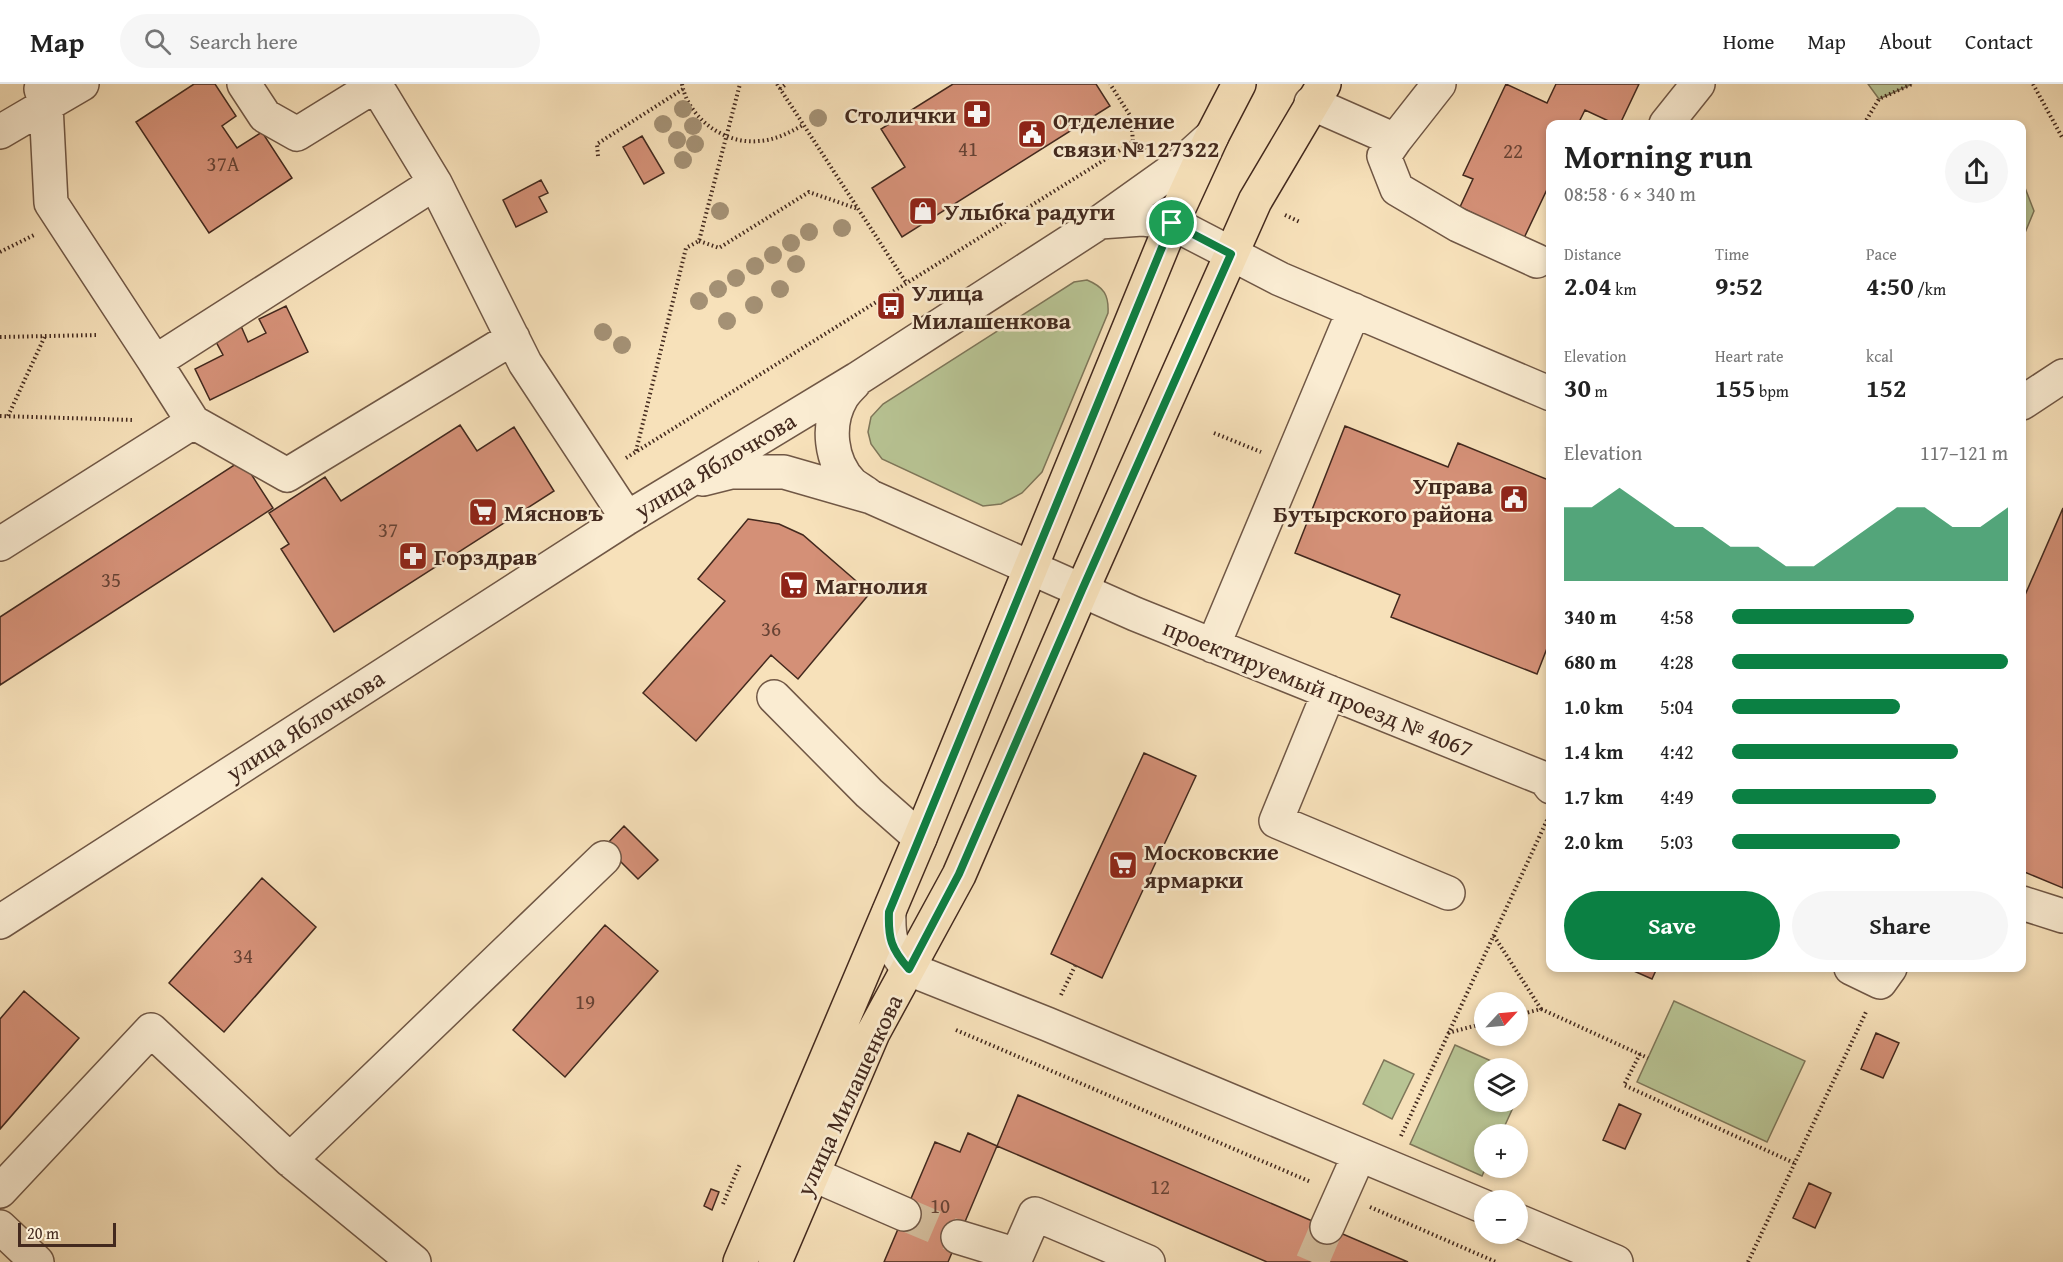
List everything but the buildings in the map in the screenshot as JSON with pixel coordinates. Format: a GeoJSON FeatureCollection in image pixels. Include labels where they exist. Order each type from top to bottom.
{"type":"FeatureCollection","features":[{"type":"Feature","properties":{"kind":"main road","name":"улица Милашенкова"},"geometry":{"type":"LineString","coordinates":[[740,1262],[889,912],[1172,223],[1238,85]]}},
{"type":"Feature","properties":{"kind":"main road","name":"улица Милашенкова"},"geometry":{"type":"LineString","coordinates":[[775,1262],[873,1033],[959,874],[1255,201],[1317,94]]}},
{"type":"Feature","properties":{"kind":"street"},"geometry":{"type":"LineString","coordinates":[[0,132],[42,95],[81,84]]}},
{"type":"Feature","properties":{"kind":"street"},"geometry":{"type":"LineString","coordinates":[[244,84],[265,117],[297,134],[376,85],[435,183],[525,363],[627,518]]}},
{"type":"Feature","properties":{"kind":"street"},"geometry":{"type":"LineString","coordinates":[[1439,84],[1384,156],[1397,189],[1458,225],[1546,259]]}},
{"type":"Feature","properties":{"kind":"street"},"geometry":{"type":"LineString","coordinates":[[1669,120],[1698,84]]}},
{"type":"Feature","properties":{"kind":"street"},"geometry":{"type":"LineString","coordinates":[[1317,94],[1395,140]]}},
{"type":"Feature","properties":{"kind":"street"},"geometry":{"type":"LineString","coordinates":[[42,95],[51,203],[194,422],[287,475],[513,338]]}},
{"type":"Feature","properties":{"kind":"street","name":"улица Яблочкова"},"geometry":{"type":"LineString","coordinates":[[0,921],[627,518],[857,379],[1100,222],[1180,165],[1212,136]]}},
{"type":"Feature","properties":{"kind":"street"},"geometry":{"type":"LineString","coordinates":[[155,362],[435,183]]}},
{"type":"Feature","properties":{"kind":"street"},"geometry":{"type":"LineString","coordinates":[[1100,222],[1142,219],[1172,223],[1280,279],[1546,392]]}},
{"type":"Feature","properties":{"kind":"street"},"geometry":{"type":"LineString","coordinates":[[1213,646],[1354,310]]}},
{"type":"Feature","properties":{"kind":"street"},"geometry":{"type":"LineString","coordinates":[[2026,400],[2063,376]]}},
{"type":"Feature","properties":{"kind":"street"},"geometry":{"type":"LineString","coordinates":[[857,379],[842,397],[833,419],[832,442],[839,465],[852,484],[872,497]]}},
{"type":"Feature","properties":{"kind":"street"},"geometry":{"type":"LineString","coordinates":[[0,544],[194,422]]}},
{"type":"Feature","properties":{"kind":"street"},"geometry":{"type":"LineString","coordinates":[[684,484],[731,472],[784,472],[872,497]]}},
{"type":"Feature","properties":{"kind":"street","name":"проектируемый проезд № 4067"},"geometry":{"type":"LineString","coordinates":[[872,497],[1213,646],[1546,776]]}},
{"type":"Feature","properties":{"kind":"street"},"geometry":{"type":"LineString","coordinates":[[1329,692],[1276,821],[1448,892]]}},
{"type":"Feature","properties":{"kind":"street"},"geometry":{"type":"LineString","coordinates":[[774,697],[869,793],[920,837]]}},
{"type":"Feature","properties":{"kind":"street"},"geometry":{"type":"LineString","coordinates":[[290,1160],[604,858]]}},
{"type":"Feature","properties":{"kind":"street"},"geometry":{"type":"LineString","coordinates":[[2026,904],[2063,916]]}},
{"type":"Feature","properties":{"kind":"street"},"geometry":{"type":"LineString","coordinates":[[889,912],[890,942],[898,957],[909,969],[1047,1024],[1474,1202]]}},
{"type":"Feature","properties":{"kind":"street"},"geometry":{"type":"LineString","coordinates":[[0,1191],[151,1030],[290,1160],[414,1262]]}},
{"type":"Feature","properties":{"kind":"street"},"geometry":{"type":"LineString","coordinates":[[1327,1227],[1341,1195],[1373,1161]]}},
{"type":"Feature","properties":{"kind":"street"},"geometry":{"type":"LineString","coordinates":[[812,1174],[904,1214]]}},
{"type":"Feature","properties":{"kind":"street"},"geometry":{"type":"LineString","coordinates":[[958,1237],[1016,1258],[1035,1214],[1148,1262]]}},
{"type":"Feature","properties":{"kind":"street"},"geometry":{"type":"LineString","coordinates":[[1528,1225],[1616,1262]]}},
{"type":"Feature","properties":{"kind":"street"},"geometry":{"type":"LineString","coordinates":[[0,1227],[37,1262]]}},
{"type":"Feature","properties":{"kind":"path"},"geometry":{"type":"LineString","coordinates":[[636,452],[686,249],[699,241],[740,84]]}},
{"type":"Feature","properties":{"kind":"path"},"geometry":{"type":"LineString","coordinates":[[777,84],[907,284]]}},
{"type":"Feature","properties":{"kind":"path"},"geometry":{"type":"LineString","coordinates":[[780,89],[786,84]]}},
{"type":"Feature","properties":{"kind":"path"},"geometry":{"type":"LineString","coordinates":[[598,476],[1133,142],[1131,117],[1110,84]]}},
{"type":"Feature","properties":{"kind":"path"},"geometry":{"type":"LineString","coordinates":[[1866,120],[1879,99],[1912,84]]}},
{"type":"Feature","properties":{"kind":"path"},"geometry":{"type":"LineString","coordinates":[[2034,84],[2063,139]]}},
{"type":"Feature","properties":{"kind":"path"},"geometry":{"type":"LineString","coordinates":[[598,156],[597,144],[683,86],[691,107],[703,122],[719,133],[737,140],[757,142],[776,139],[803,125]]}},
{"type":"Feature","properties":{"kind":"path"},"geometry":{"type":"LineString","coordinates":[[699,241],[719,248],[809,192],[858,210]]}},
{"type":"Feature","properties":{"kind":"path"},"geometry":{"type":"LineString","coordinates":[[0,337],[136,334]]}},
{"type":"Feature","properties":{"kind":"path"},"geometry":{"type":"LineString","coordinates":[[8,416],[45,336]]}},
{"type":"Feature","properties":{"kind":"path"},"geometry":{"type":"LineString","coordinates":[[0,416],[136,420]]}},
{"type":"Feature","properties":{"kind":"path"},"geometry":{"type":"LineString","coordinates":[[1214,433],[1290,465]]}},
{"type":"Feature","properties":{"kind":"path"},"geometry":{"type":"LineString","coordinates":[[1373,1161],[1448,1033],[1546,822]]}},
{"type":"Feature","properties":{"kind":"path"},"geometry":{"type":"LineString","coordinates":[[1494,935],[1541,1009],[1648,1058]]}},
{"type":"Feature","properties":{"kind":"path"},"geometry":{"type":"LineString","coordinates":[[1748,1262],[1885,975]]}},
{"type":"Feature","properties":{"kind":"path"},"geometry":{"type":"LineString","coordinates":[[1528,1012],[1541,1009]]}},
{"type":"Feature","properties":{"kind":"path"},"geometry":{"type":"LineString","coordinates":[[1448,1033],[1474,1026]]}},
{"type":"Feature","properties":{"kind":"path"},"geometry":{"type":"LineString","coordinates":[[956,1030],[1496,1262]]}},
{"type":"Feature","properties":{"kind":"path"},"geometry":{"type":"LineString","coordinates":[[1640,1054],[1624,1085],[1794,1163]]}},
{"type":"Feature","properties":{"kind":"path"},"geometry":{"type":"LineString","coordinates":[[723,1204],[740,1164]]}},
{"type":"Feature","properties":{"kind":"green space"},"geometry":{"type":"Polygon","coordinates":[[[1868,84],[1912,84],[1879,99],[1868,84]]]}},
{"type":"Feature","properties":{"kind":"green space"},"geometry":{"type":"Polygon","coordinates":[[[2026,190],[2034,211],[2026,230],[2026,190]]]}},
{"type":"Feature","properties":{"kind":"green space"},"geometry":{"type":"Polygon","coordinates":[[[1087,280],[1104,292],[1108,301],[1108,313],[1042,472],[1022,493],[1001,504],[983,506],[882,459],[871,444],[868,432],[871,417],[883,404],[1074,282],[1087,280]]]}},
{"type":"Feature","properties":{"kind":"green space"},"geometry":{"type":"Polygon","coordinates":[[[1674,1001],[1805,1061],[1767,1142],[1637,1082],[1674,1001]]]}},
{"type":"Feature","properties":{"kind":"green space"},"geometry":{"type":"Polygon","coordinates":[[[1455,1045],[1484,1058],[1474,1058],[1474,1112],[1511,1112],[1506,1124],[1474,1124],[1474,1172],[1410,1144],[1455,1045]]]}},
{"type":"Feature","properties":{"kind":"green space"},"geometry":{"type":"Polygon","coordinates":[[[1384,1060],[1414,1074],[1392,1119],[1363,1104],[1384,1060]]]}},
{"type":"Feature","properties":{"kind":"tunnel"},"geometry":{"type":"LineString","coordinates":[[904,1214],[958,1237]]}},
{"type":"Feature","properties":{"kind":"tunnel"},"geometry":{"type":"LineString","coordinates":[[1312,1262],[1327,1227]]}},
{"type":"Feature","properties":{"kind":"place","name":"Столички"},"geometry":{"type":"Point","coordinates":[977,114]}},
{"type":"Feature","properties":{"kind":"place","name":"Отделение связи №127322"},"geometry":{"type":"Point","coordinates":[1032,134]}},
{"type":"Feature","properties":{"kind":"place","name":"Улыбка радуги"},"geometry":{"type":"Point","coordinates":[923,211]}},
{"type":"Feature","properties":{"kind":"place","name":"Улица Милашенкова"},"geometry":{"type":"Point","coordinates":[891,306]}},
{"type":"Feature","properties":{"kind":"place","name":"Управа Бутырского района"},"geometry":{"type":"Point","coordinates":[1514,499]}},
{"type":"Feature","properties":{"kind":"place","name":"Мясновъ"},"geometry":{"type":"Point","coordinates":[483,512]}},
{"type":"Feature","properties":{"kind":"place","name":"Горздрав"},"geometry":{"type":"Point","coordinates":[413,556]}},
{"type":"Feature","properties":{"kind":"place","name":"Магнолия"},"geometry":{"type":"Point","coordinates":[794,585]}},
{"type":"Feature","properties":{"kind":"place","name":"Московские ярмарки"},"geometry":{"type":"Point","coordinates":[1123,865]}},
{"type":"Feature","properties":{"kind":"route"},"geometry":{"type":"LineString","coordinates":[[1172,223],[1231,254],[959,874],[909,969],[898,957],[890,942],[889,912],[1172,223]]}}]}
